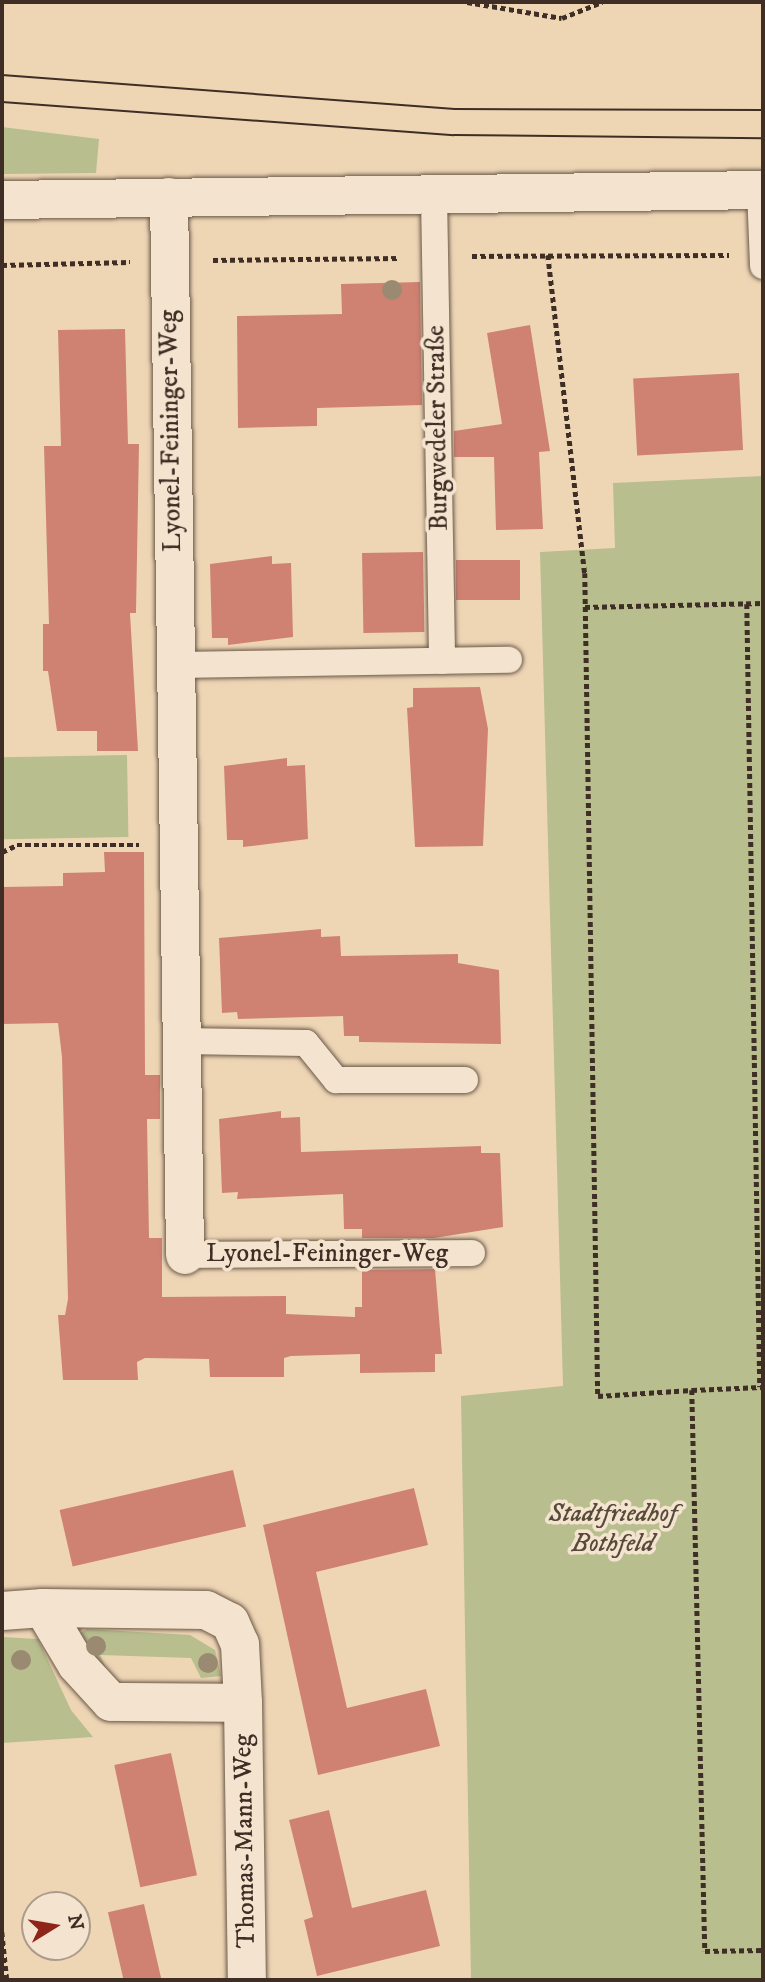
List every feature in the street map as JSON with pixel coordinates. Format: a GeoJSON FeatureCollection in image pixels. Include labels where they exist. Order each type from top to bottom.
{"type":"FeatureCollection","features":[{"type":"Feature","properties":{"kind":"street"},"geometry":{"type":"LineString","coordinates":[[2,200],[761,190]]}},
{"type":"Feature","properties":{"kind":"street","name":"Lyonel-Feininger-Weg"},"geometry":{"type":"LineString","coordinates":[[169,197],[185,1255]]}},
{"type":"Feature","properties":{"kind":"street","name":"Thomas-Mann-Weg"},"geometry":{"type":"LineString","coordinates":[[43,1608],[77,1665],[111,1702],[243,1703]]}},
{"type":"Feature","properties":{"kind":"street","name":"Thomas-Mann-Weg"},"geometry":{"type":"LineString","coordinates":[[2,1611],[43,1608],[206,1610],[230,1622],[240,1644],[243,1703],[247,1980]]}},
{"type":"Feature","properties":{"kind":"lane"},"geometry":{"type":"LineString","coordinates":[[761,190],[763,267]]}},
{"type":"Feature","properties":{"kind":"lane","name":"Burgwedeler Straße"},"geometry":{"type":"LineString","coordinates":[[434,195],[442,661]]}},
{"type":"Feature","properties":{"kind":"lane"},"geometry":{"type":"LineString","coordinates":[[175,665],[509,660]]}},
{"type":"Feature","properties":{"kind":"lane"},"geometry":{"type":"LineString","coordinates":[[182,1041],[306,1043],[337,1080],[466,1080]]}},
{"type":"Feature","properties":{"kind":"lane","name":"Lyonel-Feininger-Weg"},"geometry":{"type":"LineString","coordinates":[[185,1255],[472,1253]]}},
{"type":"Feature","properties":{"kind":"path"},"geometry":{"type":"LineString","coordinates":[[467,2],[562,18],[602,2]]}},
{"type":"Feature","properties":{"kind":"path"},"geometry":{"type":"LineString","coordinates":[[548,255],[585,607],[598,1396],[762,1387],[747,604]]}},
{"type":"Feature","properties":{"kind":"path"},"geometry":{"type":"LineString","coordinates":[[2,265],[168,261]]}},
{"type":"Feature","properties":{"kind":"path"},"geometry":{"type":"LineString","coordinates":[[585,607],[763,603]]}},
{"type":"Feature","properties":{"kind":"path"},"geometry":{"type":"LineString","coordinates":[[2,852],[17,845],[178,845]]}},
{"type":"Feature","properties":{"kind":"path"},"geometry":{"type":"LineString","coordinates":[[692,1390],[705,1951],[763,1950]]}},
{"type":"Feature","properties":{"kind":"path"},"geometry":{"type":"LineString","coordinates":[[2,1932],[7,1980]]}},
{"type":"Feature","properties":{"kind":"green space"},"geometry":{"type":"Polygon","coordinates":[[[2,127],[99,139],[96,173],[2,174],[2,127]]]}},
{"type":"Feature","properties":{"kind":"green space","name":"Stadtfriedhof Bothfeld"},"geometry":{"type":"Polygon","coordinates":[[[763,476],[763,1980],[471,1980],[461,1396],[563,1386],[540,552],[615,548],[613,483],[763,476]]]}},
{"type":"Feature","properties":{"kind":"green space"},"geometry":{"type":"Polygon","coordinates":[[[127,755],[128,837],[3,839],[2,757],[127,755]]]}},
{"type":"Feature","properties":{"kind":"green space"},"geometry":{"type":"Polygon","coordinates":[[[87,1629],[190,1635],[215,1650],[221,1676],[201,1678],[191,1658],[100,1655],[108,1673],[77,1635],[87,1629]]]}},
{"type":"Feature","properties":{"kind":"green space"},"geometry":{"type":"Polygon","coordinates":[[[2,1637],[38,1639],[71,1710],[93,1737],[2,1743],[2,1637]]]}},
{"type":"Feature","properties":{"kind":"building"},"geometry":{"type":"Polygon","coordinates":[[[420,282],[422,405],[317,408],[317,426],[238,428],[237,316],[342,314],[341,284],[420,282]]]}},
{"type":"Feature","properties":{"kind":"building"},"geometry":{"type":"Polygon","coordinates":[[[530,325],[550,451],[539,452],[543,529],[496,530],[494,457],[454,457],[454,431],[502,424],[487,333],[530,325]]]}},
{"type":"Feature","properties":{"kind":"building"},"geometry":{"type":"Polygon","coordinates":[[[125,329],[128,444],[139,444],[136,613],[130,613],[138,751],[97,751],[97,731],[57,731],[48,671],[43,671],[43,624],[49,624],[44,446],[61,446],[58,330],[125,329]]]}},
{"type":"Feature","properties":{"kind":"building"},"geometry":{"type":"Polygon","coordinates":[[[739,373],[743,450],[637,455],[633,379],[739,373]]]}},
{"type":"Feature","properties":{"kind":"building"},"geometry":{"type":"Polygon","coordinates":[[[423,552],[424,632],[363,633],[362,553],[423,552]]]}},
{"type":"Feature","properties":{"kind":"building"},"geometry":{"type":"Polygon","coordinates":[[[272,556],[272,564],[291,563],[293,637],[228,645],[228,638],[212,638],[210,564],[272,556]]]}},
{"type":"Feature","properties":{"kind":"building"},"geometry":{"type":"Polygon","coordinates":[[[456,560],[520,560],[520,600],[456,600],[456,560]]]}},
{"type":"Feature","properties":{"kind":"building"},"geometry":{"type":"Polygon","coordinates":[[[480,687],[488,729],[483,846],[415,847],[407,708],[413,707],[413,688],[480,687]]]}},
{"type":"Feature","properties":{"kind":"building"},"geometry":{"type":"Polygon","coordinates":[[[287,758],[287,766],[305,765],[308,839],[243,847],[243,840],[227,840],[224,766],[287,758]]]}},
{"type":"Feature","properties":{"kind":"building"},"geometry":{"type":"Polygon","coordinates":[[[104,852],[144,852],[145,1075],[160,1075],[160,1119],[147,1119],[149,1238],[162,1238],[162,1297],[286,1296],[286,1314],[355,1317],[355,1307],[362,1307],[362,1270],[435,1269],[442,1354],[435,1354],[435,1372],[360,1373],[360,1354],[284,1358],[284,1377],[210,1377],[209,1359],[145,1358],[137,1362],[138,1380],[63,1380],[58,1315],[65,1315],[68,1299],[62,1057],[58,1023],[2,1024],[2,887],[63,886],[63,873],[105,872],[104,852]]]}},
{"type":"Feature","properties":{"kind":"building"},"geometry":{"type":"Polygon","coordinates":[[[321,929],[321,937],[340,936],[341,956],[458,954],[458,963],[499,970],[501,1044],[359,1042],[359,1036],[344,1036],[343,1016],[238,1019],[237,1012],[222,1013],[219,938],[321,929]]]}},
{"type":"Feature","properties":{"kind":"building"},"geometry":{"type":"Polygon","coordinates":[[[281,1111],[281,1118],[300,1117],[301,1152],[481,1146],[481,1153],[500,1153],[503,1227],[434,1238],[362,1238],[362,1229],[344,1229],[343,1194],[237,1199],[238,1192],[222,1193],[219,1119],[281,1111]]]}},
{"type":"Feature","properties":{"kind":"building"},"geometry":{"type":"Polygon","coordinates":[[[233,1470],[246,1527],[73,1567],[60,1510],[233,1470]]]}},
{"type":"Feature","properties":{"kind":"building"},"geometry":{"type":"Polygon","coordinates":[[[414,1488],[428,1545],[316,1572],[347,1708],[426,1689],[440,1746],[318,1775],[263,1525],[414,1488]]]}},
{"type":"Feature","properties":{"kind":"building"},"geometry":{"type":"Polygon","coordinates":[[[171,1753],[197,1875],[140,1887],[114,1765],[171,1753]]]}},
{"type":"Feature","properties":{"kind":"building"},"geometry":{"type":"Polygon","coordinates":[[[329,1810],[352,1908],[426,1890],[440,1946],[317,1976],[304,1920],[313,1917],[289,1820],[329,1810]]]}},
{"type":"Feature","properties":{"kind":"building"},"geometry":{"type":"Polygon","coordinates":[[[144,1904],[162,1980],[124,1980],[108,1912],[144,1904]]]}},
{"type":"Feature","properties":{"kind":"tram line"},"geometry":{"type":"LineString","coordinates":[[2,75],[455,109],[763,110]]}},
{"type":"Feature","properties":{"kind":"tram line"},"geometry":{"type":"LineString","coordinates":[[2,102],[454,135],[763,138]]}}]}
